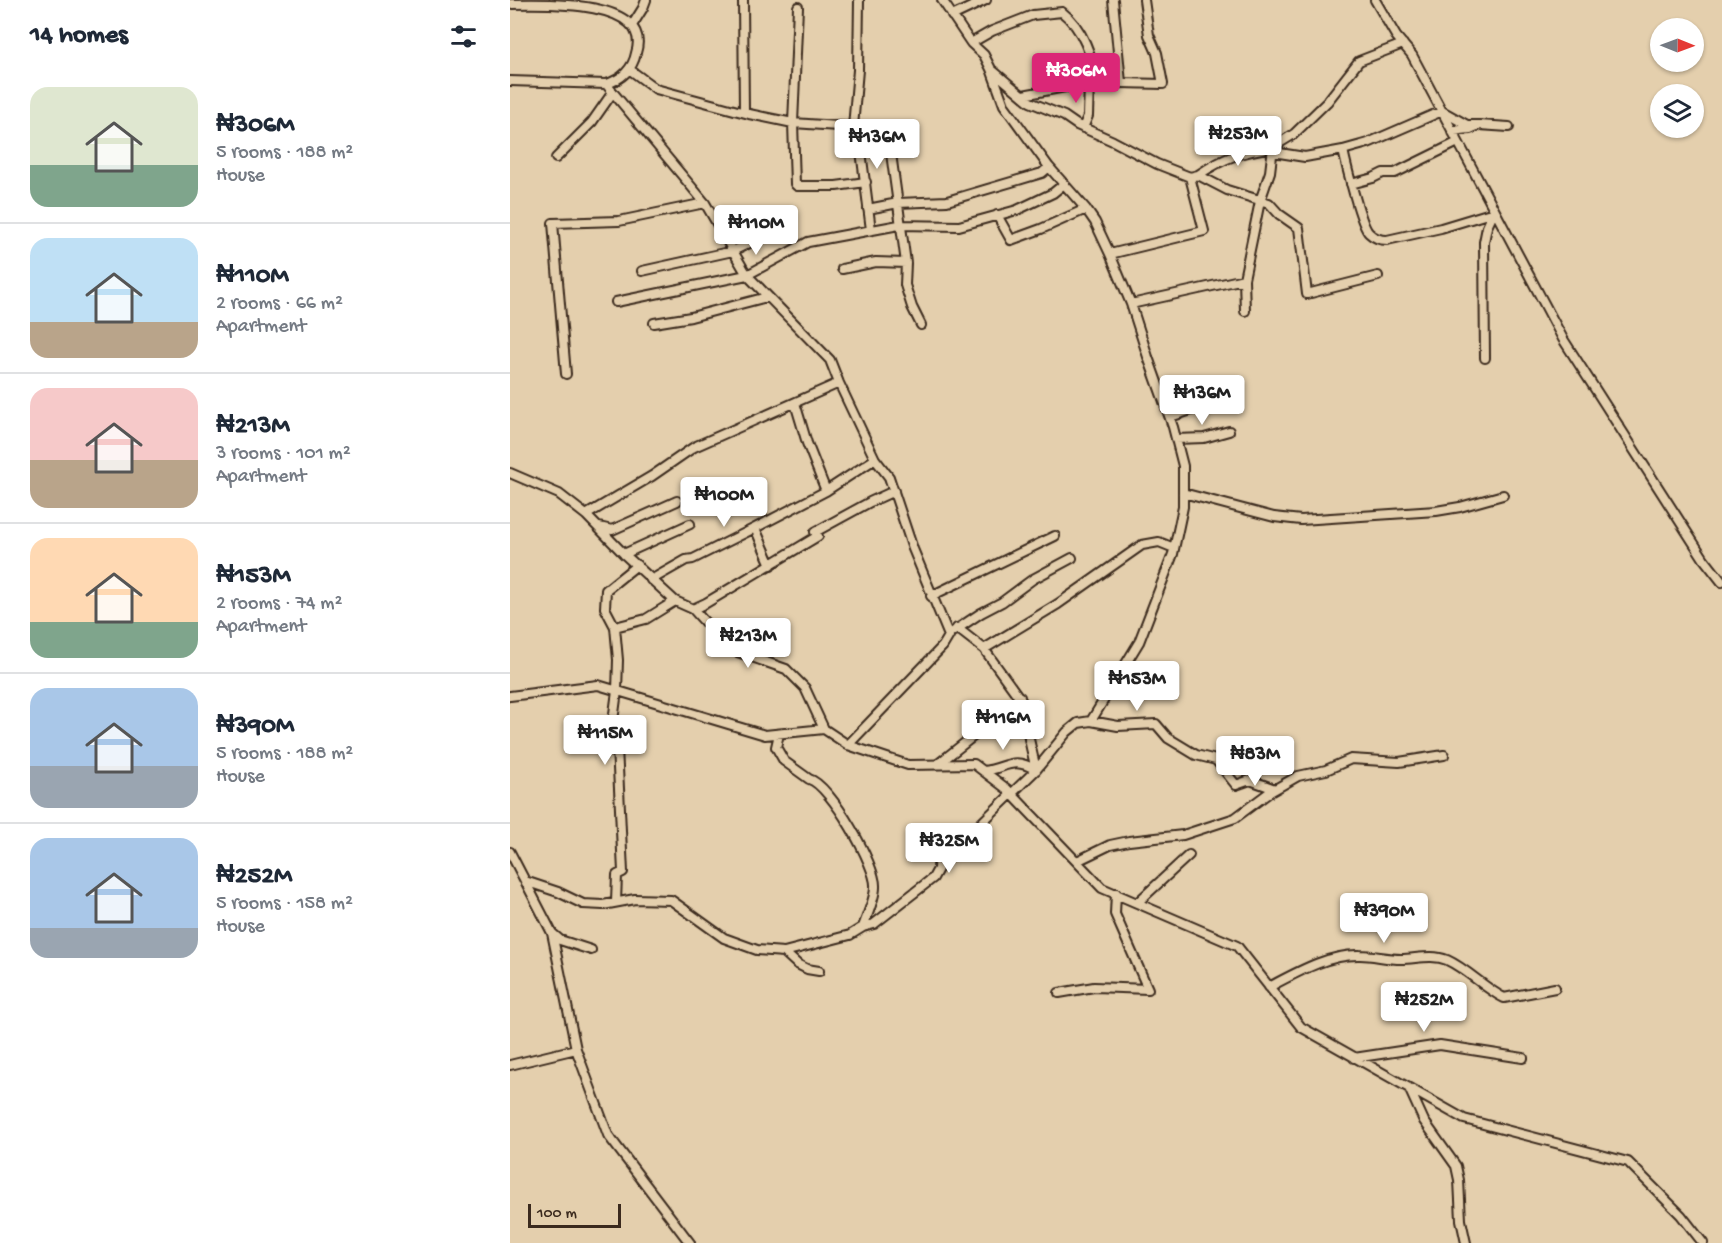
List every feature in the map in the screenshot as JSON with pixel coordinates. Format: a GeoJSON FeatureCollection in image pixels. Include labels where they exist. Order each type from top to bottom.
{"type":"FeatureCollection","features":[{"type":"Feature","properties":{"kind":"street"},"geometry":{"type":"LineString","coordinates":[[633,24],[646,0]]}},
{"type":"Feature","properties":{"kind":"street"},"geometry":{"type":"LineString","coordinates":[[743,0],[744,111]]}},
{"type":"Feature","properties":{"kind":"street"},"geometry":{"type":"LineString","coordinates":[[859,0],[854,127],[859,135],[871,230]]}},
{"type":"Feature","properties":{"kind":"street"},"geometry":{"type":"LineString","coordinates":[[942,0],[971,44],[984,55],[1004,105],[1049,167],[1095,222],[1131,304],[1170,417],[1183,466],[1183,507],[1174,548],[1139,642],[1091,722]]}},
{"type":"Feature","properties":{"kind":"street"},"geometry":{"type":"LineString","coordinates":[[952,16],[986,0]]}},
{"type":"Feature","properties":{"kind":"street"},"geometry":{"type":"LineString","coordinates":[[1113,0],[1121,83]]}},
{"type":"Feature","properties":{"kind":"street"},"geometry":{"type":"LineString","coordinates":[[1023,95],[1093,82],[1163,84],[1157,53],[1149,35],[1144,0]]}},
{"type":"Feature","properties":{"kind":"street"},"geometry":{"type":"LineString","coordinates":[[1375,0],[1396,36],[1412,55],[1563,339],[1704,560],[1722,582]]}},
{"type":"Feature","properties":{"kind":"street"},"geometry":{"type":"LineString","coordinates":[[510,4],[597,1],[622,10],[633,24],[638,44],[636,56],[629,69],[620,79],[606,84],[510,81]]}},
{"type":"Feature","properties":{"kind":"street"},"geometry":{"type":"LineString","coordinates":[[798,7],[793,123],[794,174],[797,186],[836,186],[866,182]]}},
{"type":"Feature","properties":{"kind":"street"},"geometry":{"type":"LineString","coordinates":[[971,44],[992,31],[1033,15],[1062,12],[1071,20],[1090,52],[1093,82],[1088,116],[1083,128]]}},
{"type":"Feature","properties":{"kind":"street"},"geometry":{"type":"LineString","coordinates":[[1245,311],[1244,279],[1260,201],[1270,172],[1273,150],[1294,134],[1327,102],[1359,61],[1403,44]]}},
{"type":"Feature","properties":{"kind":"street"},"geometry":{"type":"LineString","coordinates":[[629,69],[656,89],[749,114],[793,123],[854,127]]}},
{"type":"Feature","properties":{"kind":"street"},"geometry":{"type":"LineString","coordinates":[[991,69],[1030,102],[1064,116],[1083,128],[1157,164],[1271,204],[1279,214],[1299,228],[1306,294],[1378,276]]}},
{"type":"Feature","properties":{"kind":"street"},"geometry":{"type":"LineString","coordinates":[[606,84],[705,203],[747,275],[830,360],[875,459],[889,477],[931,596],[949,636]]}},
{"type":"Feature","properties":{"kind":"street"},"geometry":{"type":"LineString","coordinates":[[556,158],[592,122],[613,92]]}},
{"type":"Feature","properties":{"kind":"street"},"geometry":{"type":"LineString","coordinates":[[1442,111],[1467,125],[1509,127]]}},
{"type":"Feature","properties":{"kind":"street"},"geometry":{"type":"LineString","coordinates":[[1194,176],[1219,160],[1243,152],[1273,150],[1305,157],[1343,150],[1368,143],[1442,111]]}},
{"type":"Feature","properties":{"kind":"street"},"geometry":{"type":"LineString","coordinates":[[1452,131],[1470,129],[1479,125]]}},
{"type":"Feature","properties":{"kind":"street"},"geometry":{"type":"LineString","coordinates":[[859,135],[890,146],[906,263],[905,285],[921,325]]}},
{"type":"Feature","properties":{"kind":"street"},"geometry":{"type":"LineString","coordinates":[[1351,184],[1383,173],[1395,172],[1458,142]]}},
{"type":"Feature","properties":{"kind":"street"},"geometry":{"type":"LineString","coordinates":[[1343,150],[1351,184],[1367,232],[1379,240],[1441,228],[1494,212]]}},
{"type":"Feature","properties":{"kind":"street"},"geometry":{"type":"LineString","coordinates":[[868,208],[898,202],[947,201],[1042,173],[1049,167]]}},
{"type":"Feature","properties":{"kind":"street"},"geometry":{"type":"LineString","coordinates":[[1110,254],[1204,231],[1194,176]]}},
{"type":"Feature","properties":{"kind":"street"},"geometry":{"type":"LineString","coordinates":[[616,302],[747,275],[807,242],[899,225],[959,226],[1017,210],[1053,193],[1064,184]]}},
{"type":"Feature","properties":{"kind":"street"},"geometry":{"type":"LineString","coordinates":[[566,374],[553,223],[619,221],[705,203]]}},
{"type":"Feature","properties":{"kind":"street"},"geometry":{"type":"LineString","coordinates":[[997,215],[1011,240],[1041,230],[1086,209]]}},
{"type":"Feature","properties":{"kind":"street"},"geometry":{"type":"LineString","coordinates":[[1485,358],[1484,242],[1487,227],[1494,212]]}},
{"type":"Feature","properties":{"kind":"street"},"geometry":{"type":"LineString","coordinates":[[642,271],[733,251],[772,232]]}},
{"type":"Feature","properties":{"kind":"street"},"geometry":{"type":"LineString","coordinates":[[842,269],[876,262],[906,263]]}},
{"type":"Feature","properties":{"kind":"street"},"geometry":{"type":"LineString","coordinates":[[1131,304],[1244,279]]}},
{"type":"Feature","properties":{"kind":"street"},"geometry":{"type":"LineString","coordinates":[[654,323],[691,317],[767,297]]}},
{"type":"Feature","properties":{"kind":"street"},"geometry":{"type":"LineString","coordinates":[[586,515],[652,476],[693,447],[839,383]]}},
{"type":"Feature","properties":{"kind":"street"},"geometry":{"type":"LineString","coordinates":[[1170,417],[1222,400]]}},
{"type":"Feature","properties":{"kind":"street"},"geometry":{"type":"LineString","coordinates":[[795,403],[807,443],[826,491]]}},
{"type":"Feature","properties":{"kind":"street"},"geometry":{"type":"LineString","coordinates":[[1176,439],[1204,438],[1229,431]]}},
{"type":"Feature","properties":{"kind":"street"},"geometry":{"type":"LineString","coordinates":[[651,580],[686,560],[693,559],[826,491],[875,459]]}},
{"type":"Feature","properties":{"kind":"street"},"geometry":{"type":"LineString","coordinates":[[510,473],[559,494],[586,515],[651,580],[675,601],[693,609],[729,649],[786,669],[805,688],[824,729],[848,745],[908,765],[974,764],[1012,794],[1102,888],[1237,946],[1301,1027],[1464,1119],[1628,1162],[1680,1215],[1703,1243]]}},
{"type":"Feature","properties":{"kind":"street"},"geometry":{"type":"LineString","coordinates":[[693,609],[771,565],[870,502],[894,491]]}},
{"type":"Feature","properties":{"kind":"street"},"geometry":{"type":"LineString","coordinates":[[1183,493],[1274,517],[1301,520],[1436,510],[1460,507],[1503,495]]}},
{"type":"Feature","properties":{"kind":"street"},"geometry":{"type":"LineString","coordinates":[[597,527],[612,530],[677,501]]}},
{"type":"Feature","properties":{"kind":"street"},"geometry":{"type":"LineString","coordinates":[[624,554],[690,524]]}},
{"type":"Feature","properties":{"kind":"street"},"geometry":{"type":"LineString","coordinates":[[755,528],[771,565]]}},
{"type":"Feature","properties":{"kind":"street"},"geometry":{"type":"LineString","coordinates":[[931,596],[1054,536]]}},
{"type":"Feature","properties":{"kind":"street"},"geometry":{"type":"LineString","coordinates":[[984,649],[1058,604],[1142,545],[1159,542],[1174,548]]}},
{"type":"Feature","properties":{"kind":"street"},"geometry":{"type":"LineString","coordinates":[[848,745],[943,646],[957,628],[1002,602],[1033,579],[1072,558]]}},
{"type":"Feature","properties":{"kind":"street"},"geometry":{"type":"LineString","coordinates":[[616,902],[616,875],[623,872],[617,747],[613,721],[618,660],[615,627],[604,608],[606,590],[637,565]]}},
{"type":"Feature","properties":{"kind":"street"},"geometry":{"type":"LineString","coordinates":[[615,627],[646,619],[675,601]]}},
{"type":"Feature","properties":{"kind":"street"},"geometry":{"type":"LineString","coordinates":[[957,628],[984,649],[1026,707],[1035,770]]}},
{"type":"Feature","properties":{"kind":"street"},"geometry":{"type":"LineString","coordinates":[[510,696],[598,685],[765,735],[824,729]]}},
{"type":"Feature","properties":{"kind":"street"},"geometry":{"type":"LineString","coordinates":[[938,764],[1020,697]]}},
{"type":"Feature","properties":{"kind":"street"},"geometry":{"type":"LineString","coordinates":[[525,881],[558,892],[583,904],[603,905],[635,899],[671,900],[724,938],[757,950],[784,952],[850,935],[863,927],[874,924],[933,878],[938,869],[939,848],[970,834],[1012,794],[1067,732],[1078,723],[1091,722],[1118,726],[1156,724],[1168,738],[1196,755],[1216,760],[1236,785],[1250,780],[1275,789]]}},
{"type":"Feature","properties":{"kind":"street"},"geometry":{"type":"LineString","coordinates":[[778,734],[776,747],[783,761],[814,780],[835,801],[863,850],[876,886],[863,927]]}},
{"type":"Feature","properties":{"kind":"street"},"geometry":{"type":"LineString","coordinates":[[1077,861],[1110,845],[1183,836],[1235,818],[1275,789],[1298,777],[1326,771],[1351,759],[1399,762],[1444,755]]}},
{"type":"Feature","properties":{"kind":"street"},"geometry":{"type":"LineString","coordinates":[[984,771],[1012,763],[1024,764],[1035,770]]}},
{"type":"Feature","properties":{"kind":"street"},"geometry":{"type":"LineString","coordinates":[[510,852],[552,933],[576,1049],[609,1136],[690,1243]]}},
{"type":"Feature","properties":{"kind":"street"},"geometry":{"type":"LineString","coordinates":[[1137,903],[1189,855]]}},
{"type":"Feature","properties":{"kind":"street"},"geometry":{"type":"LineString","coordinates":[[1059,993],[1094,987],[1148,989],[1115,914],[1116,894]]}},
{"type":"Feature","properties":{"kind":"street"},"geometry":{"type":"LineString","coordinates":[[552,933],[560,940],[591,950]]}},
{"type":"Feature","properties":{"kind":"street"},"geometry":{"type":"LineString","coordinates":[[784,952],[797,964],[807,969],[819,970]]}},
{"type":"Feature","properties":{"kind":"street"},"geometry":{"type":"LineString","coordinates":[[1269,987],[1314,963],[1357,954],[1402,959],[1420,957],[1443,959],[1453,963],[1489,990],[1504,998],[1555,988]]}},
{"type":"Feature","properties":{"kind":"street"},"geometry":{"type":"LineString","coordinates":[[1354,1058],[1440,1045],[1523,1058]]}},
{"type":"Feature","properties":{"kind":"street"},"geometry":{"type":"LineString","coordinates":[[510,1065],[576,1049]]}},
{"type":"Feature","properties":{"kind":"street"},"geometry":{"type":"LineString","coordinates":[[1409,1089],[1424,1121],[1456,1166],[1461,1220],[1466,1243]]}}]}
